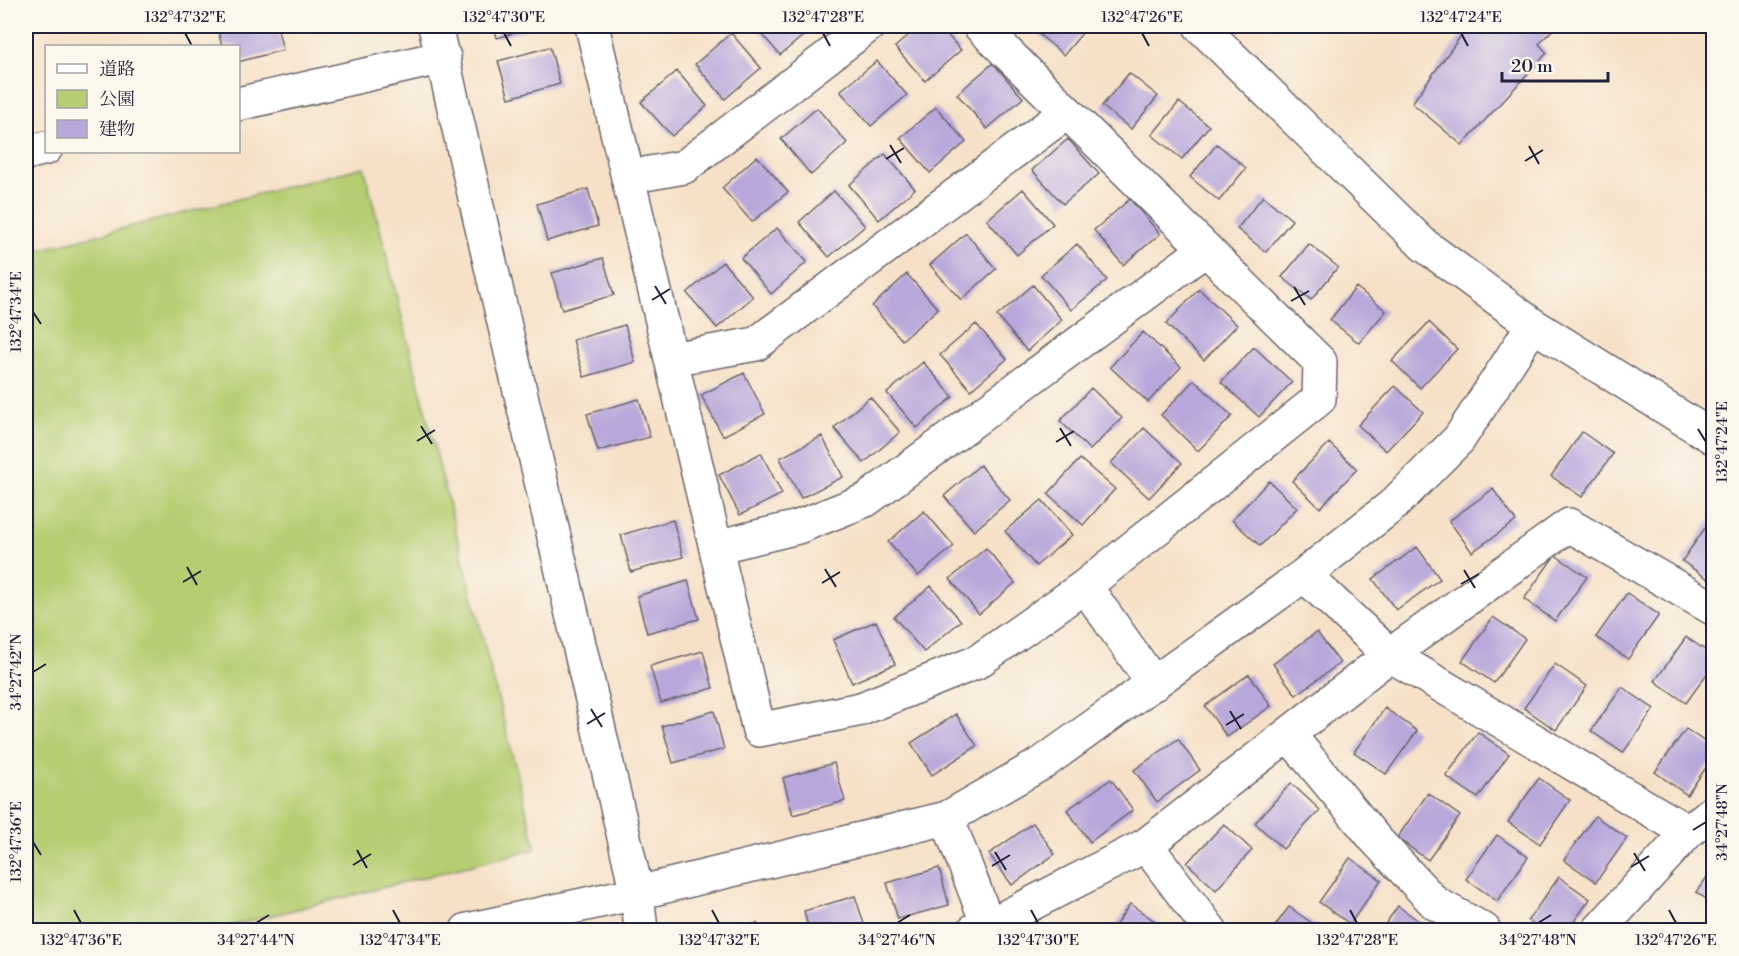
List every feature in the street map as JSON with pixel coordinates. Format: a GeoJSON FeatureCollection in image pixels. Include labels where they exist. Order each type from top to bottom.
{"type":"FeatureCollection","features":[{"type":"Feature","properties":{"kind":"street"},"geometry":{"type":"LineString","coordinates":[[435,26],[637,893],[641,930]]}},
{"type":"Feature","properties":{"kind":"street"},"geometry":{"type":"LineString","coordinates":[[592,26],[759,730],[861,709],[976,662],[1085,586],[1318,399],[1320,362],[980,26]]}},
{"type":"Feature","properties":{"kind":"street"},"geometry":{"type":"LineString","coordinates":[[628,177],[684,167],[868,26]]}},
{"type":"Feature","properties":{"kind":"street"},"geometry":{"type":"LineString","coordinates":[[1200,26],[1424,245],[1533,326],[1713,438]]}},
{"type":"Feature","properties":{"kind":"street"},"geometry":{"type":"LineString","coordinates":[[240,104],[444,57]]}},
{"type":"Feature","properties":{"kind":"street"},"geometry":{"type":"LineString","coordinates":[[671,359],[756,344],[1067,112]]}},
{"type":"Feature","properties":{"kind":"street"},"geometry":{"type":"LineString","coordinates":[[26,153],[45,148]]}},
{"type":"Feature","properties":{"kind":"street"},"geometry":{"type":"LineString","coordinates":[[716,547],[798,527],[866,500],[1206,249]]}},
{"type":"Feature","properties":{"kind":"street"},"geometry":{"type":"LineString","coordinates":[[467,930],[637,893],[947,818],[1044,762],[1304,575],[1393,505],[1459,439],[1533,326]]}},
{"type":"Feature","properties":{"kind":"street"},"geometry":{"type":"LineString","coordinates":[[947,818],[984,929],[1146,845],[1390,655],[1569,525],[1713,609]]}},
{"type":"Feature","properties":{"kind":"street"},"geometry":{"type":"LineString","coordinates":[[1304,575],[1390,655],[1688,832]]}},
{"type":"Feature","properties":{"kind":"street"},"geometry":{"type":"LineString","coordinates":[[1085,586],[1154,684]]}},
{"type":"Feature","properties":{"kind":"street"},"geometry":{"type":"LineString","coordinates":[[1289,735],[1376,840],[1435,903],[1484,930]]}},
{"type":"Feature","properties":{"kind":"street"},"geometry":{"type":"LineString","coordinates":[[1599,930],[1688,832],[1713,811]]}},
{"type":"Feature","properties":{"kind":"street"},"geometry":{"type":"LineString","coordinates":[[1146,845],[1210,930]]}},
{"type":"Feature","properties":{"kind":"green space"},"geometry":{"type":"Polygon","coordinates":[[[364,167],[536,849],[214,930],[26,930],[26,253],[364,167]]]}},
{"type":"Feature","properties":{"kind":"building"},"geometry":{"type":"Polygon","coordinates":[[[217,26],[277,26],[283,50],[240,61],[240,45],[222,45],[217,26]]]}},
{"type":"Feature","properties":{"kind":"building"},"geometry":{"type":"Polygon","coordinates":[[[494,26],[538,26],[497,38],[494,26]]]}},
{"type":"Feature","properties":{"kind":"building"},"geometry":{"type":"Polygon","coordinates":[[[755,26],[815,26],[780,55],[755,26]]]}},
{"type":"Feature","properties":{"kind":"building"},"geometry":{"type":"Polygon","coordinates":[[[919,26],[939,26],[961,50],[925,81],[895,47],[919,26]]]}},
{"type":"Feature","properties":{"kind":"building"},"geometry":{"type":"Polygon","coordinates":[[[1039,26],[1088,26],[1064,55],[1035,31],[1039,26]]]}},
{"type":"Feature","properties":{"kind":"building"},"geometry":{"type":"Polygon","coordinates":[[[1468,26],[1556,26],[1539,44],[1547,53],[1462,145],[1412,103],[1468,26]]]}},
{"type":"Feature","properties":{"kind":"building"},"geometry":{"type":"Polygon","coordinates":[[[731,33],[761,68],[725,99],[695,64],[731,33]]]}},
{"type":"Feature","properties":{"kind":"building"},"geometry":{"type":"Polygon","coordinates":[[[550,47],[560,84],[509,98],[498,61],[550,47]]]}},
{"type":"Feature","properties":{"kind":"building"},"geometry":{"type":"Polygon","coordinates":[[[877,61],[907,95],[871,126],[840,91],[877,61]]]}},
{"type":"Feature","properties":{"kind":"building"},"geometry":{"type":"Polygon","coordinates":[[[993,63],[1023,98],[987,129],[957,94],[993,63]]]}},
{"type":"Feature","properties":{"kind":"building"},"geometry":{"type":"Polygon","coordinates":[[[677,71],[707,106],[672,136],[641,102],[677,71]]]}},
{"type":"Feature","properties":{"kind":"building"},"geometry":{"type":"Polygon","coordinates":[[[1129,73],[1158,96],[1131,129],[1102,106],[1129,73]]]}},
{"type":"Feature","properties":{"kind":"building"},"geometry":{"type":"Polygon","coordinates":[[[1179,102],[1209,126],[1182,159],[1152,135],[1179,102]]]}},
{"type":"Feature","properties":{"kind":"building"},"geometry":{"type":"Polygon","coordinates":[[[936,107],[966,142],[930,173],[900,138],[936,107]]]}},
{"type":"Feature","properties":{"kind":"building"},"geometry":{"type":"Polygon","coordinates":[[[817,108],[847,143],[811,175],[781,139],[817,108]]]}},
{"type":"Feature","properties":{"kind":"building"},"geometry":{"type":"Polygon","coordinates":[[[1068,139],[1099,174],[1063,204],[1032,170],[1068,139]]]}},
{"type":"Feature","properties":{"kind":"building"},"geometry":{"type":"Polygon","coordinates":[[[1217,144],[1246,168],[1219,201],[1190,177],[1217,144]]]}},
{"type":"Feature","properties":{"kind":"building"},"geometry":{"type":"Polygon","coordinates":[[[885,154],[915,189],[879,220],[849,185],[885,154]]]}},
{"type":"Feature","properties":{"kind":"building"},"geometry":{"type":"Polygon","coordinates":[[[757,156],[788,192],[752,222],[722,188],[757,156]]]}},
{"type":"Feature","properties":{"kind":"building"},"geometry":{"type":"Polygon","coordinates":[[[588,189],[598,226],[547,241],[537,204],[588,189]]]}},
{"type":"Feature","properties":{"kind":"building"},"geometry":{"type":"Polygon","coordinates":[[[1023,189],[1053,224],[1017,255],[987,220],[1023,189]]]}},
{"type":"Feature","properties":{"kind":"building"},"geometry":{"type":"Polygon","coordinates":[[[834,191],[865,226],[829,257],[799,222],[834,191]]]}},
{"type":"Feature","properties":{"kind":"building"},"geometry":{"type":"Polygon","coordinates":[[[1263,196],[1292,220],[1266,252],[1237,229],[1263,196]]]}},
{"type":"Feature","properties":{"kind":"building"},"geometry":{"type":"Polygon","coordinates":[[[1130,199],[1160,234],[1123,265],[1094,230],[1130,199]]]}},
{"type":"Feature","properties":{"kind":"building"},"geometry":{"type":"Polygon","coordinates":[[[777,228],[807,262],[771,294],[741,258],[777,228]]]}},
{"type":"Feature","properties":{"kind":"building"},"geometry":{"type":"Polygon","coordinates":[[[966,233],[996,269],[961,300],[930,265],[966,233]]]}},
{"type":"Feature","properties":{"kind":"building"},"geometry":{"type":"Polygon","coordinates":[[[1077,244],[1107,280],[1071,310],[1041,275],[1077,244]]]}},
{"type":"Feature","properties":{"kind":"building"},"geometry":{"type":"Polygon","coordinates":[[[1309,244],[1338,267],[1311,300],[1282,277],[1309,244]]]}},
{"type":"Feature","properties":{"kind":"building"},"geometry":{"type":"Polygon","coordinates":[[[603,258],[614,295],[562,310],[552,273],[603,258]]]}},
{"type":"Feature","properties":{"kind":"building"},"geometry":{"type":"Polygon","coordinates":[[[723,262],[753,297],[717,328],[687,293],[723,262]]]}},
{"type":"Feature","properties":{"kind":"building"},"geometry":{"type":"Polygon","coordinates":[[[907,274],[938,309],[902,340],[872,306],[907,274]]]}},
{"type":"Feature","properties":{"kind":"building"},"geometry":{"type":"Polygon","coordinates":[[[1033,285],[1062,320],[1027,351],[997,316],[1033,285]]]}},
{"type":"Feature","properties":{"kind":"building"},"geometry":{"type":"Polygon","coordinates":[[[1356,287],[1386,311],[1359,343],[1330,320],[1356,287]]]}},
{"type":"Feature","properties":{"kind":"building"},"geometry":{"type":"Polygon","coordinates":[[[1199,289],[1237,325],[1204,360],[1166,324],[1199,289]]]}},
{"type":"Feature","properties":{"kind":"building"},"geometry":{"type":"Polygon","coordinates":[[[1429,322],[1457,349],[1420,388],[1392,361],[1429,322]]]}},
{"type":"Feature","properties":{"kind":"building"},"geometry":{"type":"Polygon","coordinates":[[[976,324],[1007,359],[971,390],[940,355],[976,324]]]}},
{"type":"Feature","properties":{"kind":"building"},"geometry":{"type":"Polygon","coordinates":[[[625,325],[635,362],[584,377],[573,340],[625,325]]]}},
{"type":"Feature","properties":{"kind":"building"},"geometry":{"type":"Polygon","coordinates":[[[1143,332],[1181,367],[1148,402],[1110,367],[1143,332]]]}},
{"type":"Feature","properties":{"kind":"building"},"geometry":{"type":"Polygon","coordinates":[[[1254,347],[1292,382],[1259,417],[1221,382],[1254,347]]]}},
{"type":"Feature","properties":{"kind":"building"},"geometry":{"type":"Polygon","coordinates":[[[923,362],[953,397],[917,428],[887,393],[923,362]]]}},
{"type":"Feature","properties":{"kind":"building"},"geometry":{"type":"Polygon","coordinates":[[[744,373],[765,414],[723,436],[701,395],[744,373]]]}},
{"type":"Feature","properties":{"kind":"building"},"geometry":{"type":"Polygon","coordinates":[[[1194,380],[1232,416],[1198,451],[1161,415],[1194,380]]]}},
{"type":"Feature","properties":{"kind":"building"},"geometry":{"type":"Polygon","coordinates":[[[1395,386],[1423,412],[1386,451],[1358,425],[1395,386]]]}},
{"type":"Feature","properties":{"kind":"building"},"geometry":{"type":"Polygon","coordinates":[[[1091,388],[1122,418],[1090,450],[1060,421],[1091,388]]]}},
{"type":"Feature","properties":{"kind":"building"},"geometry":{"type":"Polygon","coordinates":[[[870,397],[900,432],[864,463],[834,428],[870,397]]]}},
{"type":"Feature","properties":{"kind":"building"},"geometry":{"type":"Polygon","coordinates":[[[639,399],[650,437],[598,451],[587,414],[639,399]]]}},
{"type":"Feature","properties":{"kind":"building"},"geometry":{"type":"Polygon","coordinates":[[[1144,428],[1182,463],[1149,498],[1111,463],[1144,428]]]}},
{"type":"Feature","properties":{"kind":"building"},"geometry":{"type":"Polygon","coordinates":[[[1582,432],[1613,454],[1582,497],[1551,476],[1582,432]]]}},
{"type":"Feature","properties":{"kind":"building"},"geometry":{"type":"Polygon","coordinates":[[[822,436],[843,477],[801,498],[780,458],[822,436]]]}},
{"type":"Feature","properties":{"kind":"building"},"geometry":{"type":"Polygon","coordinates":[[[1329,443],[1357,469],[1320,508],[1292,481],[1329,443]]]}},
{"type":"Feature","properties":{"kind":"building"},"geometry":{"type":"Polygon","coordinates":[[[761,453],[782,494],[740,515],[719,475],[761,453]]]}},
{"type":"Feature","properties":{"kind":"building"},"geometry":{"type":"Polygon","coordinates":[[[1080,459],[1115,489],[1083,525],[1048,494],[1080,459]]]}},
{"type":"Feature","properties":{"kind":"building"},"geometry":{"type":"Polygon","coordinates":[[[980,465],[1010,500],[974,531],[944,496],[980,465]]]}},
{"type":"Feature","properties":{"kind":"building"},"geometry":{"type":"Polygon","coordinates":[[[1269,481],[1297,508],[1260,546],[1232,520],[1269,481]]]}},
{"type":"Feature","properties":{"kind":"building"},"geometry":{"type":"Polygon","coordinates":[[[1493,489],[1516,521],[1472,552],[1449,521],[1493,489]]]}},
{"type":"Feature","properties":{"kind":"building"},"geometry":{"type":"Polygon","coordinates":[[[1042,500],[1072,535],[1036,566],[1005,531],[1042,500]]]}},
{"type":"Feature","properties":{"kind":"building"},"geometry":{"type":"Polygon","coordinates":[[[924,511],[954,546],[918,576],[888,542],[924,511]]]}},
{"type":"Feature","properties":{"kind":"building"},"geometry":{"type":"Polygon","coordinates":[[[1714,515],[1714,583],[1682,561],[1714,515]]]}},
{"type":"Feature","properties":{"kind":"building"},"geometry":{"type":"Polygon","coordinates":[[[673,520],[683,557],[631,572],[621,535],[673,520]]]}},
{"type":"Feature","properties":{"kind":"building"},"geometry":{"type":"Polygon","coordinates":[[[1417,547],[1440,579],[1396,610],[1373,579],[1417,547]]]}},
{"type":"Feature","properties":{"kind":"building"},"geometry":{"type":"Polygon","coordinates":[[[986,548],[1015,583],[979,614],[950,579],[986,548]]]}},
{"type":"Feature","properties":{"kind":"building"},"geometry":{"type":"Polygon","coordinates":[[[1555,555],[1587,577],[1555,621],[1524,599],[1555,555]]]}},
{"type":"Feature","properties":{"kind":"building"},"geometry":{"type":"Polygon","coordinates":[[[688,581],[699,619],[647,633],[637,596],[688,581]]]}},
{"type":"Feature","properties":{"kind":"building"},"geometry":{"type":"Polygon","coordinates":[[[931,586],[961,621],[924,652],[894,617],[931,586]]]}},
{"type":"Feature","properties":{"kind":"building"},"geometry":{"type":"Polygon","coordinates":[[[1627,593],[1659,615],[1628,659],[1596,637],[1627,593]]]}},
{"type":"Feature","properties":{"kind":"building"},"geometry":{"type":"Polygon","coordinates":[[[1493,617],[1525,639],[1494,683],[1462,661],[1493,617]]]}},
{"type":"Feature","properties":{"kind":"building"},"geometry":{"type":"Polygon","coordinates":[[[876,621],[895,664],[852,683],[833,640],[876,621]]]}},
{"type":"Feature","properties":{"kind":"building"},"geometry":{"type":"Polygon","coordinates":[[[1317,632],[1340,663],[1296,695],[1273,664],[1317,632]]]}},
{"type":"Feature","properties":{"kind":"building"},"geometry":{"type":"Polygon","coordinates":[[[1686,637],[1714,656],[1714,664],[1686,703],[1655,681],[1686,637]]]}},
{"type":"Feature","properties":{"kind":"building"},"geometry":{"type":"Polygon","coordinates":[[[703,651],[713,688],[661,703],[650,666],[703,651]]]}},
{"type":"Feature","properties":{"kind":"building"},"geometry":{"type":"Polygon","coordinates":[[[1555,664],[1587,686],[1556,730],[1524,708],[1555,664]]]}},
{"type":"Feature","properties":{"kind":"building"},"geometry":{"type":"Polygon","coordinates":[[[1249,674],[1271,706],[1227,737],[1205,706],[1249,674]]]}},
{"type":"Feature","properties":{"kind":"building"},"geometry":{"type":"Polygon","coordinates":[[[1622,687],[1654,709],[1623,753],[1591,731],[1622,687]]]}},
{"type":"Feature","properties":{"kind":"building"},"geometry":{"type":"Polygon","coordinates":[[[1385,708],[1417,731],[1386,774],[1354,752],[1385,708]]]}},
{"type":"Feature","properties":{"kind":"building"},"geometry":{"type":"Polygon","coordinates":[[[714,711],[724,749],[673,763],[662,726],[714,711]]]}},
{"type":"Feature","properties":{"kind":"building"},"geometry":{"type":"Polygon","coordinates":[[[956,714],[977,746],[932,775],[911,743],[956,714]]]}},
{"type":"Feature","properties":{"kind":"building"},"geometry":{"type":"Polygon","coordinates":[[[1686,729],[1714,748],[1714,756],[1687,795],[1655,772],[1686,729]]]}},
{"type":"Feature","properties":{"kind":"building"},"geometry":{"type":"Polygon","coordinates":[[[1478,732],[1509,754],[1478,798],[1446,776],[1478,732]]]}},
{"type":"Feature","properties":{"kind":"building"},"geometry":{"type":"Polygon","coordinates":[[[1178,739],[1200,770],[1157,802],[1134,770],[1178,739]]]}},
{"type":"Feature","properties":{"kind":"building"},"geometry":{"type":"Polygon","coordinates":[[[834,763],[845,801],[793,815],[783,778],[834,763]]]}},
{"type":"Feature","properties":{"kind":"building"},"geometry":{"type":"Polygon","coordinates":[[[1539,778],[1570,800],[1540,844],[1508,822],[1539,778]]]}},
{"type":"Feature","properties":{"kind":"building"},"geometry":{"type":"Polygon","coordinates":[[[1111,779],[1133,810],[1090,842],[1067,810],[1111,779]]]}},
{"type":"Feature","properties":{"kind":"building"},"geometry":{"type":"Polygon","coordinates":[[[1291,783],[1320,810],[1283,849],[1255,823],[1291,783]]]}},
{"type":"Feature","properties":{"kind":"building"},"geometry":{"type":"Polygon","coordinates":[[[1428,793],[1460,816],[1428,860],[1397,838],[1428,793]]]}},
{"type":"Feature","properties":{"kind":"building"},"geometry":{"type":"Polygon","coordinates":[[[1595,816],[1627,838],[1596,882],[1564,860],[1595,816]]]}},
{"type":"Feature","properties":{"kind":"building"},"geometry":{"type":"Polygon","coordinates":[[[1033,823],[1055,854],[1012,885],[989,854],[1033,823]]]}},
{"type":"Feature","properties":{"kind":"building"},"geometry":{"type":"Polygon","coordinates":[[[1224,824],[1252,850],[1216,890],[1187,863],[1224,824]]]}},
{"type":"Feature","properties":{"kind":"building"},"geometry":{"type":"Polygon","coordinates":[[[1497,835],[1528,857],[1497,901],[1466,879],[1497,835]]]}},
{"type":"Feature","properties":{"kind":"building"},"geometry":{"type":"Polygon","coordinates":[[[1350,858],[1381,880],[1350,924],[1319,902],[1350,858]]]}},
{"type":"Feature","properties":{"kind":"building"},"geometry":{"type":"Polygon","coordinates":[[[939,868],[949,905],[898,919],[887,883],[939,868]]]}},
{"type":"Feature","properties":{"kind":"building"},"geometry":{"type":"Polygon","coordinates":[[[1714,868],[1714,904],[1696,892],[1714,868]]]}},
{"type":"Feature","properties":{"kind":"building"},"geometry":{"type":"Polygon","coordinates":[[[1559,877],[1590,899],[1568,930],[1542,930],[1528,920],[1559,877]]]}},
{"type":"Feature","properties":{"kind":"building"},"geometry":{"type":"Polygon","coordinates":[[[855,896],[866,930],[809,930],[804,911],[855,896]]]}},
{"type":"Feature","properties":{"kind":"building"},"geometry":{"type":"Polygon","coordinates":[[[1130,904],[1162,926],[1159,930],[1112,930],[1130,904]]]}},
{"type":"Feature","properties":{"kind":"building"},"geometry":{"type":"Polygon","coordinates":[[[1398,906],[1430,929],[1381,930],[1398,906]]]}},
{"type":"Feature","properties":{"kind":"building"},"geometry":{"type":"Polygon","coordinates":[[[1289,907],[1322,930],[1272,930],[1289,907]]]}},
{"type":"Feature","properties":{"kind":"building"},"geometry":{"type":"Polygon","coordinates":[[[757,923],[759,930],[734,930],[757,923]]]}}]}
